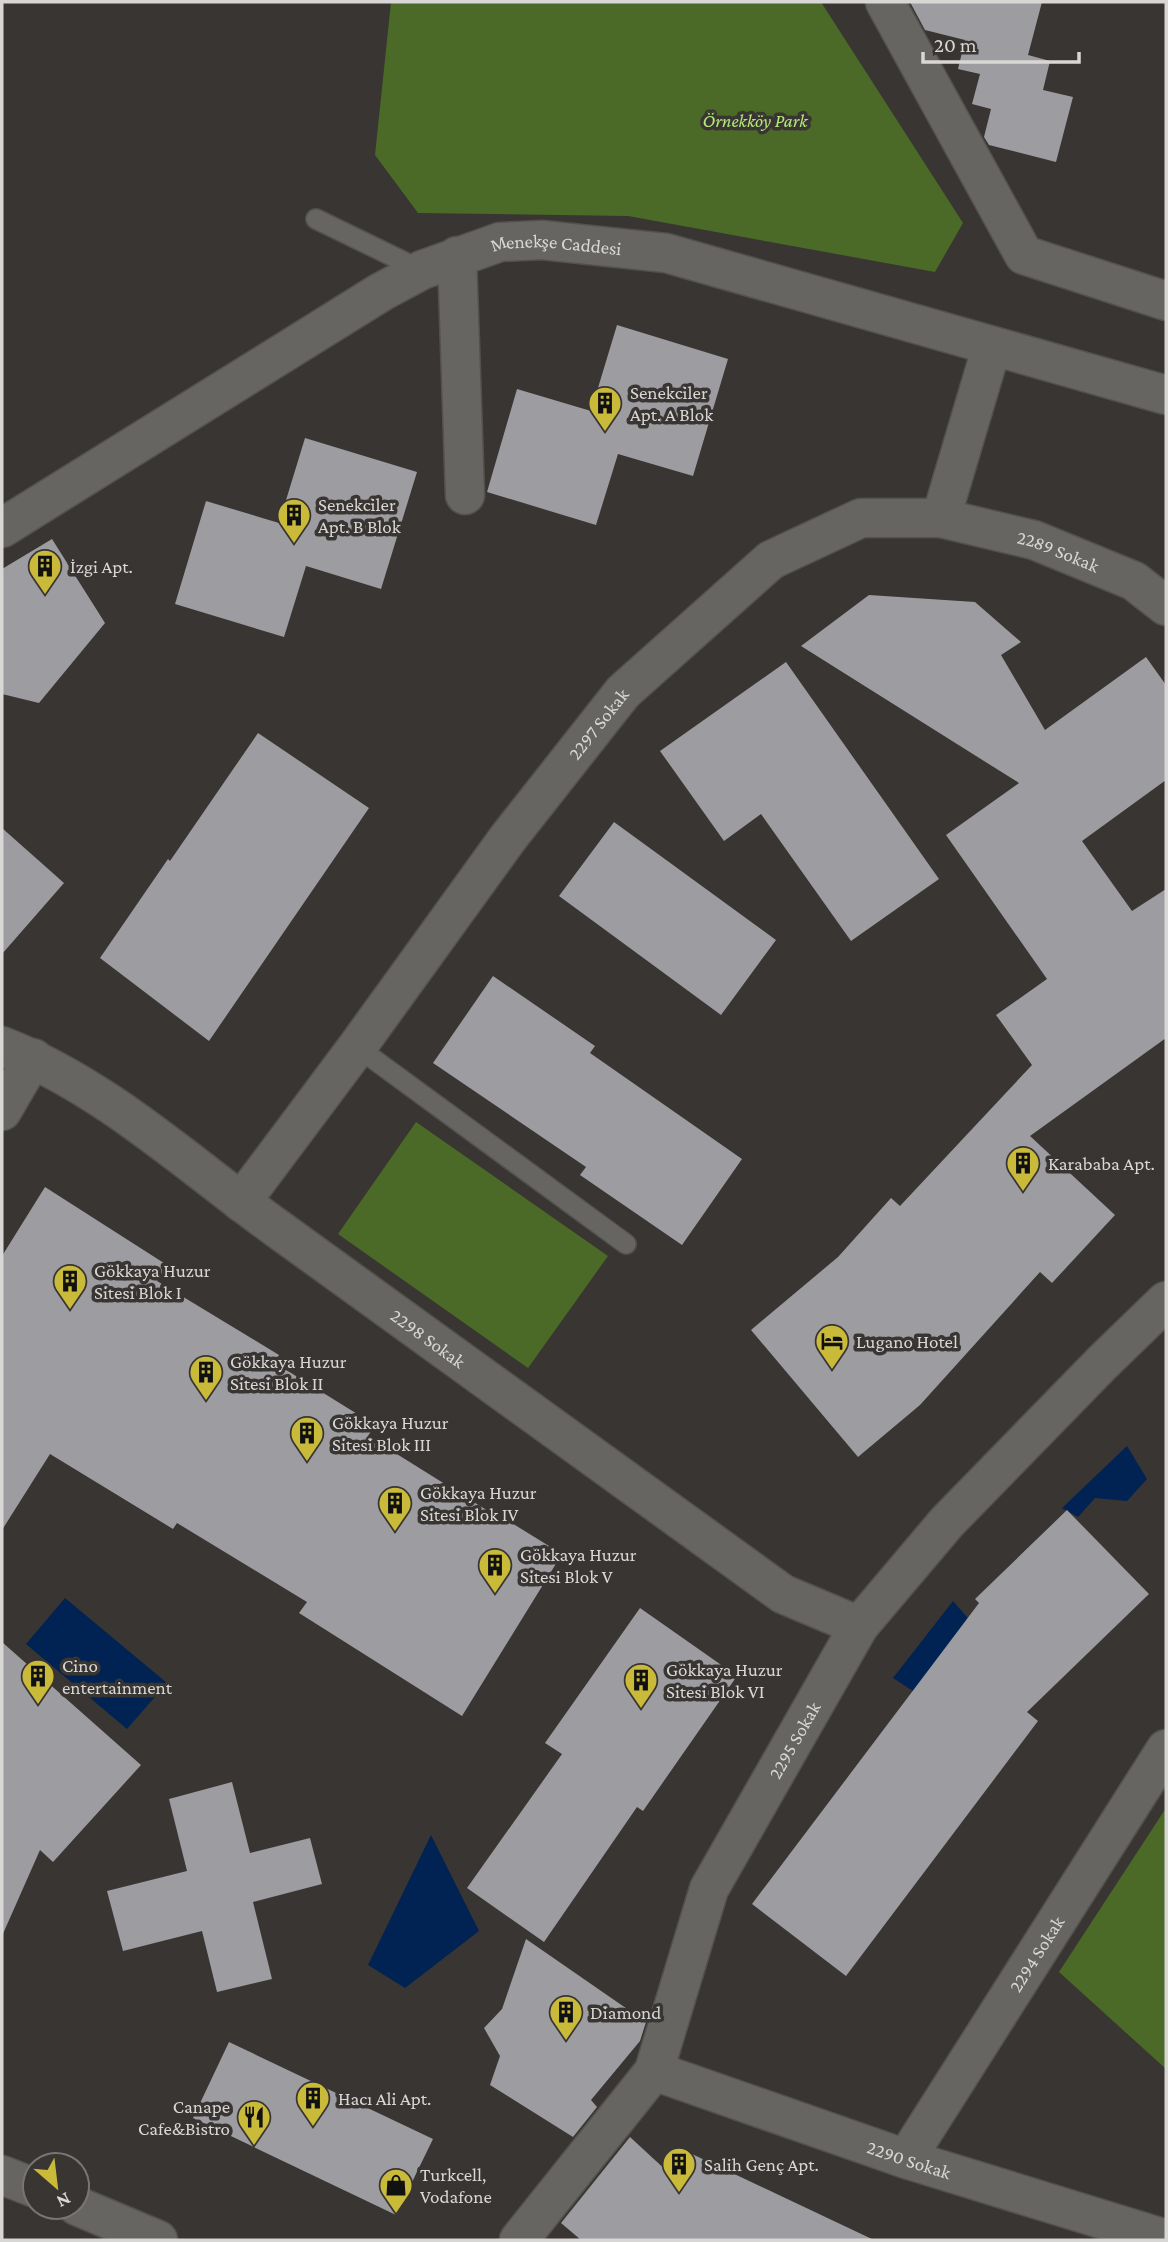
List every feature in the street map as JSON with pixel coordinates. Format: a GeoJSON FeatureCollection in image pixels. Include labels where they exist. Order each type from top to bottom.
{"type":"FeatureCollection","features":[{"type":"Feature","properties":{"kind":"street"},"geometry":{"type":"LineString","coordinates":[[885,2],[1024,256],[1166,301]]}},
{"type":"Feature","properties":{"kind":"street","name":"Menekşe Caddesi"},"geometry":{"type":"LineString","coordinates":[[2,528],[381,292],[422,270],[500,242],[542,240],[666,253],[1166,395]]}},
{"type":"Feature","properties":{"kind":"street"},"geometry":{"type":"LineString","coordinates":[[457,256],[465,495]]}},
{"type":"Feature","properties":{"kind":"street"},"geometry":{"type":"LineString","coordinates":[[941,518],[992,346]]}},
{"type":"Feature","properties":{"kind":"street","name":"2297 Sokak"},"geometry":{"type":"LineString","coordinates":[[241,1202],[508,838],[623,692],[771,560],[861,518],[941,518]]}},
{"type":"Feature","properties":{"kind":"street","name":"2289 Sokak"},"geometry":{"type":"LineString","coordinates":[[941,518],[1034,540],[1134,581],[1166,606]]}},
{"type":"Feature","properties":{"kind":"street"},"geometry":{"type":"LineString","coordinates":[[2,1111],[17,1052]]}},
{"type":"Feature","properties":{"kind":"street","name":"2298 Sokak"},"geometry":{"type":"LineString","coordinates":[[17,1052],[118,1109],[241,1202],[783,1594],[859,1626]]}},
{"type":"Feature","properties":{"kind":"street","name":"2295 Sokak"},"geometry":{"type":"LineString","coordinates":[[519,2240],[654,2071],[709,1889],[859,1626],[947,1522],[1166,1301]]}},
{"type":"Feature","properties":{"kind":"street","name":"2294 Sokak"},"geometry":{"type":"LineString","coordinates":[[906,2159],[1166,1749]]}},
{"type":"Feature","properties":{"kind":"street","name":"2290 Sokak"},"geometry":{"type":"LineString","coordinates":[[654,2071],[906,2159],[1166,2239]]}},
{"type":"Feature","properties":{"kind":"street"},"geometry":{"type":"LineString","coordinates":[[2,2175],[21,2183]]}},
{"type":"Feature","properties":{"kind":"street"},"geometry":{"type":"LineString","coordinates":[[91,2212],[158,2240]]}},
{"type":"Feature","properties":{"kind":"lane"},"geometry":{"type":"LineString","coordinates":[[316,219],[422,270]]}},
{"type":"Feature","properties":{"kind":"lane"},"geometry":{"type":"LineString","coordinates":[[357,1047],[626,1244]]}},
{"type":"Feature","properties":{"kind":"green space","name":"Örnekköy Park"},"geometry":{"type":"Polygon","coordinates":[[[391,2],[821,2],[963,223],[935,272],[628,216],[418,213],[375,155],[391,2]]]}},
{"type":"Feature","properties":{"kind":"green space"},"geometry":{"type":"Polygon","coordinates":[[[416,1122],[608,1256],[528,1368],[338,1234],[416,1122]]]}},
{"type":"Feature","properties":{"kind":"green space"},"geometry":{"type":"Polygon","coordinates":[[[1166,1808],[1166,2069],[1059,1972],[1166,1808]]]}},
{"type":"Feature","properties":{"kind":"water"},"geometry":{"type":"Polygon","coordinates":[[[1127,1446],[1147,1479],[1127,1501],[1095,1498],[1078,1517],[1062,1508],[1127,1446]]]}},
{"type":"Feature","properties":{"kind":"water"},"geometry":{"type":"Polygon","coordinates":[[[65,1598],[167,1683],[127,1729],[26,1644],[65,1598]]]}},
{"type":"Feature","properties":{"kind":"water"},"geometry":{"type":"Polygon","coordinates":[[[953,1601],[979,1631],[930,1702],[893,1678],[953,1601]]]}},
{"type":"Feature","properties":{"kind":"water"},"geometry":{"type":"Polygon","coordinates":[[[431,1835],[479,1931],[405,1988],[368,1965],[431,1835]]]}},
{"type":"Feature","properties":{"kind":"building"},"geometry":{"type":"Polygon","coordinates":[[[910,2],[1042,2],[1028,55],[1050,61],[1043,90],[1073,97],[1056,162],[989,145],[984,137],[991,109],[972,104],[980,74],[958,69],[965,40],[925,30],[910,2]]]}},
{"type":"Feature","properties":{"kind":"building","name":"Senekciler Apt. A Blok"},"geometry":{"type":"Polygon","coordinates":[[[617,325],[728,359],[693,476],[618,454],[596,525],[487,492],[517,389],[591,411],[617,325]]]}},
{"type":"Feature","properties":{"kind":"building","name":"Senekciler Apt. B Blok"},"geometry":{"type":"Polygon","coordinates":[[[305,438],[417,472],[381,589],[306,566],[284,637],[175,604],[206,501],[279,523],[305,438]]]}},
{"type":"Feature","properties":{"kind":"building","name":"İzgi Apt."},"geometry":{"type":"Polygon","coordinates":[[[52,539],[105,623],[39,703],[2,694],[2,569],[52,539]]]}},
{"type":"Feature","properties":{"kind":"building"},"geometry":{"type":"Polygon","coordinates":[[[869,595],[975,602],[1021,642],[1001,655],[1045,730],[1146,657],[1166,685],[1166,780],[1082,841],[1132,911],[1166,889],[1166,1038],[1030,1136],[1115,1215],[1052,1283],[1040,1272],[920,1405],[858,1457],[751,1330],[838,1257],[891,1198],[900,1206],[1032,1065],[996,1015],[1047,979],[946,835],[1019,783],[801,646],[869,595]]]}},
{"type":"Feature","properties":{"kind":"building"},"geometry":{"type":"Polygon","coordinates":[[[786,662],[939,879],[851,941],[761,814],[724,841],[660,751],[786,662]]]}},
{"type":"Feature","properties":{"kind":"building"},"geometry":{"type":"Polygon","coordinates":[[[258,733],[369,808],[209,1041],[100,958],[258,733]]]}},
{"type":"Feature","properties":{"kind":"building"},"geometry":{"type":"Polygon","coordinates":[[[614,822],[776,940],[721,1015],[559,896],[614,822]]]}},
{"type":"Feature","properties":{"kind":"building"},"geometry":{"type":"Polygon","coordinates":[[[2,828],[64,883],[2,954],[2,828]]]}},
{"type":"Feature","properties":{"kind":"building"},"geometry":{"type":"Polygon","coordinates":[[[493,976],[595,1046],[590,1053],[742,1159],[682,1245],[580,1175],[586,1167],[433,1063],[493,976]]]}},
{"type":"Feature","properties":{"kind":"building"},"geometry":{"type":"Polygon","coordinates":[[[45,1187],[167,1265],[157,1281],[279,1355],[275,1363],[375,1425],[368,1436],[562,1554],[462,1716],[299,1613],[307,1602],[177,1523],[173,1529],[50,1454],[2,1530],[2,1256],[45,1187]]]}},
{"type":"Feature","properties":{"kind":"building"},"geometry":{"type":"Polygon","coordinates":[[[1067,1510],[1149,1594],[1027,1712],[1038,1721],[846,1976],[752,1904],[979,1603],[975,1599],[1067,1510]]]}},
{"type":"Feature","properties":{"kind":"building"},"geometry":{"type":"Polygon","coordinates":[[[640,1608],[737,1676],[643,1811],[637,1807],[544,1942],[467,1888],[562,1754],[545,1743],[640,1608]]]}},
{"type":"Feature","properties":{"kind":"building","name":"Cino entertainment"},"geometry":{"type":"Polygon","coordinates":[[[2,1642],[141,1765],[53,1862],[40,1850],[2,1936],[2,1642]]]}},
{"type":"Feature","properties":{"kind":"building"},"geometry":{"type":"Polygon","coordinates":[[[232,1782],[250,1853],[310,1838],[322,1884],[253,1902],[272,1979],[217,1992],[202,1931],[123,1951],[107,1891],[187,1871],[169,1799],[232,1782]]]}},
{"type":"Feature","properties":{"kind":"building","name":"Diamond"},"geometry":{"type":"Polygon","coordinates":[[[526,1939],[646,2022],[640,2041],[591,2100],[597,2107],[573,2137],[490,2085],[500,2056],[484,2028],[502,2009],[526,1939]]]}},
{"type":"Feature","properties":{"kind":"building","name":"Hacı Ali Apt."},"geometry":{"type":"Polygon","coordinates":[[[229,2042],[433,2139],[396,2215],[193,2118],[229,2042]]]}},
{"type":"Feature","properties":{"kind":"building","name":"Salih Genç Apt."},"geometry":{"type":"Polygon","coordinates":[[[630,2137],[669,2173],[692,2154],[874,2240],[581,2240],[561,2223],[630,2137]]]}},
{"type":"Feature","properties":{"kind":"place","name":"Senekciler Apt. A Blok"},"geometry":{"type":"Point","coordinates":[605,433]}},
{"type":"Feature","properties":{"kind":"place","name":"Senekciler Apt. B Blok"},"geometry":{"type":"Point","coordinates":[294,545]}},
{"type":"Feature","properties":{"kind":"place","name":"İzgi Apt."},"geometry":{"type":"Point","coordinates":[45,596]}},
{"type":"Feature","properties":{"kind":"place","name":"Karababa Apt."},"geometry":{"type":"Point","coordinates":[1023,1193]}},
{"type":"Feature","properties":{"kind":"place","name":"Gökkaya Huzur Sitesi Blok I"},"geometry":{"type":"Point","coordinates":[70,1311]}},
{"type":"Feature","properties":{"kind":"place","name":"Lugano Hotel"},"geometry":{"type":"Point","coordinates":[832,1371]}},
{"type":"Feature","properties":{"kind":"place","name":"Gökkaya Huzur Sitesi Blok II"},"geometry":{"type":"Point","coordinates":[206,1402]}},
{"type":"Feature","properties":{"kind":"place","name":"Gökkaya Huzur Sitesi Blok III"},"geometry":{"type":"Point","coordinates":[307,1463]}},
{"type":"Feature","properties":{"kind":"place","name":"Gökkaya Huzur Sitesi Blok IV"},"geometry":{"type":"Point","coordinates":[395,1533]}},
{"type":"Feature","properties":{"kind":"place","name":"Gökkaya Huzur Sitesi Blok V"},"geometry":{"type":"Point","coordinates":[495,1595]}},
{"type":"Feature","properties":{"kind":"place","name":"Cino entertainment"},"geometry":{"type":"Point","coordinates":[38,1706]}},
{"type":"Feature","properties":{"kind":"place","name":"Gökkaya Huzur Sitesi Blok VI"},"geometry":{"type":"Point","coordinates":[641,1710]}},
{"type":"Feature","properties":{"kind":"place","name":"Diamond"},"geometry":{"type":"Point","coordinates":[566,2042]}},
{"type":"Feature","properties":{"kind":"place","name":"Hacı Ali Apt."},"geometry":{"type":"Point","coordinates":[313,2128]}},
{"type":"Feature","properties":{"kind":"place","name":"Canape Cafe&Bistro"},"geometry":{"type":"Point","coordinates":[254,2147]}},
{"type":"Feature","properties":{"kind":"place","name":"Salih Genç Apt."},"geometry":{"type":"Point","coordinates":[679,2194]}},
{"type":"Feature","properties":{"kind":"place","name":"Turkcell, Vodafone"},"geometry":{"type":"Point","coordinates":[396,2215]}}]}
